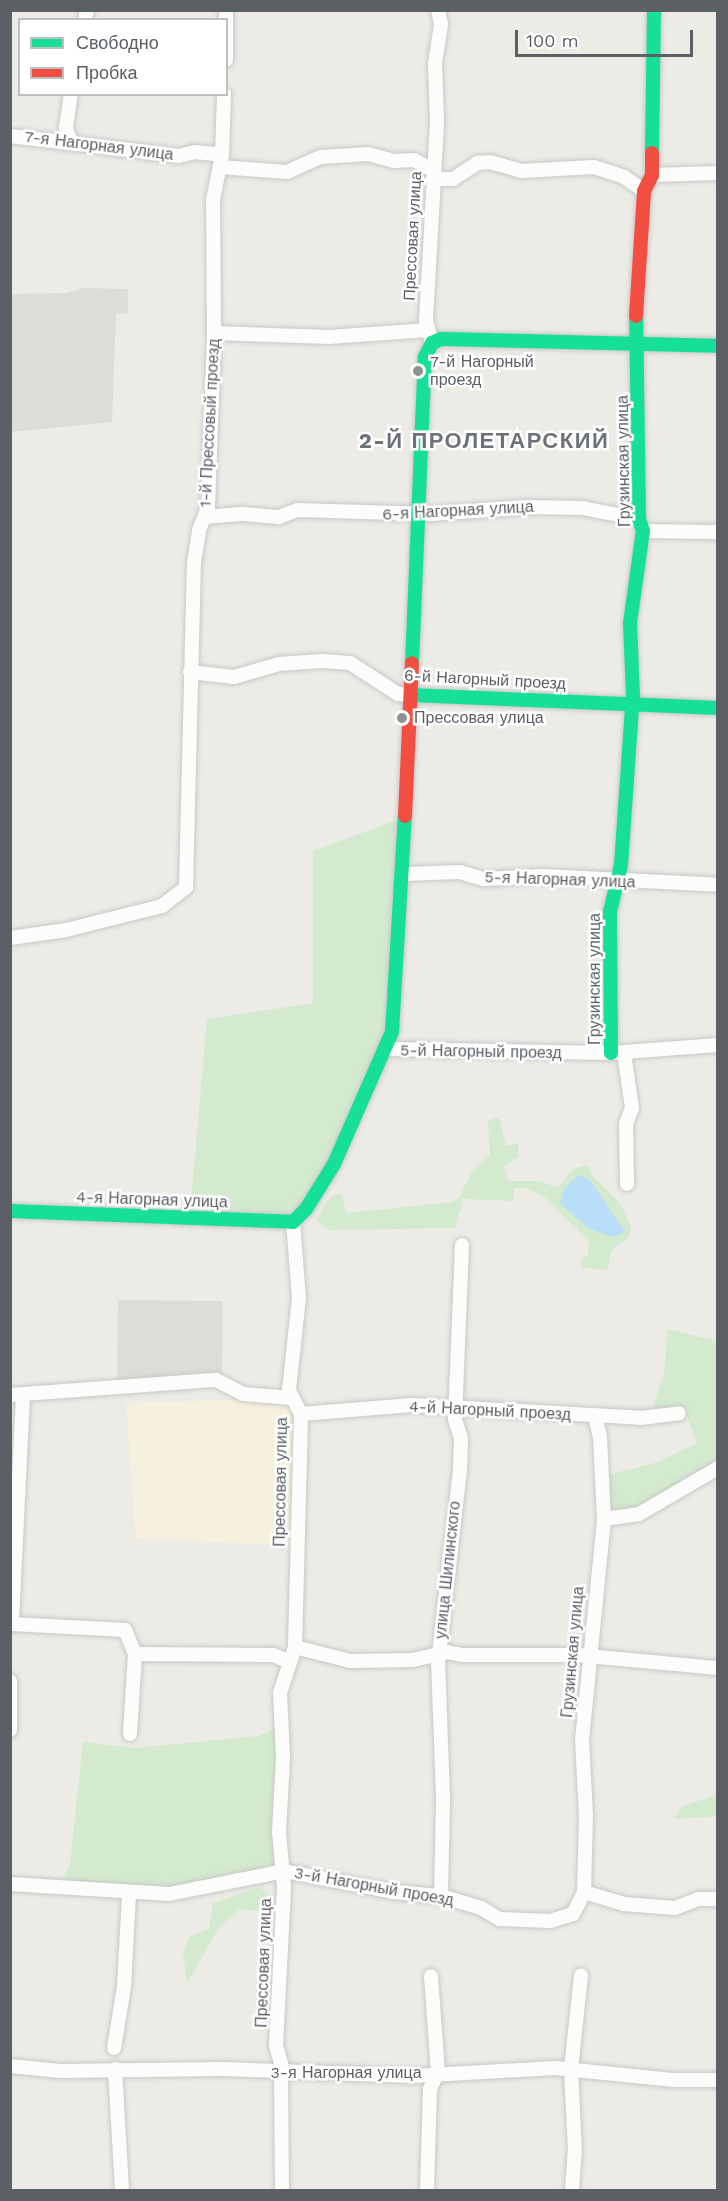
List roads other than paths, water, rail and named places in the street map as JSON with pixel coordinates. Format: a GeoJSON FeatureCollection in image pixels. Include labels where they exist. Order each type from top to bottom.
{"type":"FeatureCollection","features":[{"type":"Feature","properties":{"kind":"street"},"geometry":{"type":"LineString","coordinates":[[440,17],[450,10]]}},
{"type":"Feature","properties":{"kind":"street","name":"Грузинская улица"},"geometry":{"type":"LineString","coordinates":[[627,1184],[626,1124],[633,1108],[618,1053],[610,912],[617,881],[634,659],[630,623],[641,525],[639,365],[634,343],[644,191],[652,176],[654,10]]}},
{"type":"Feature","properties":{"kind":"street","name":"Прессовая улица"},"geometry":{"type":"LineString","coordinates":[[282,2190],[282,2074],[276,2046],[284,1871],[279,1832],[284,1757],[280,1694],[288,1661],[295,1647],[301,1414],[289,1390],[299,1298],[293,1222],[306,1209],[334,1164],[387,1049],[392,1032],[403,874],[416,515],[425,357],[430,336],[428,229],[437,122],[435,63],[440,17]]}},
{"type":"Feature","properties":{"kind":"street"},"geometry":{"type":"LineString","coordinates":[[71,96],[66,128],[71,142]]}},
{"type":"Feature","properties":{"kind":"street","name":"1-й Прессовый проезд"},"geometry":{"type":"LineString","coordinates":[[10,938],[66,930],[162,906],[186,887],[194,563],[199,530],[205,517],[214,333],[213,200],[221,161],[224,96]]}},
{"type":"Feature","properties":{"kind":"street","name":"7-я Нагорная улица"},"geometry":{"type":"LineString","coordinates":[[10,136],[36,136],[62,144],[71,142],[180,156],[195,152],[221,161],[287,171],[321,157],[368,154],[394,161],[414,160],[433,174],[453,179],[478,163],[490,162],[521,171],[594,167],[624,177],[644,191]]}},
{"type":"Feature","properties":{"kind":"street"},"geometry":{"type":"LineString","coordinates":[[652,176],[717,173]]}},
{"type":"Feature","properties":{"kind":"street"},"geometry":{"type":"LineString","coordinates":[[214,333],[329,337],[430,336],[441,339],[717,346]]}},
{"type":"Feature","properties":{"kind":"street","name":"6-я Нагорная улица"},"geometry":{"type":"LineString","coordinates":[[205,517],[243,514],[279,517],[297,510],[416,515],[527,507],[582,508],[641,525],[717,532]]}},
{"type":"Feature","properties":{"kind":"street","name":"6-й Нагорный проезд"},"geometry":{"type":"LineString","coordinates":[[190,672],[234,677],[279,664],[341,662],[350,663],[398,694],[717,708]]}},
{"type":"Feature","properties":{"kind":"street","name":"5-я Нагорная улица"},"geometry":{"type":"LineString","coordinates":[[403,874],[460,872],[483,879],[543,876],[717,885]]}},
{"type":"Feature","properties":{"kind":"street","name":"5-й Нагорный проезд"},"geometry":{"type":"LineString","coordinates":[[387,1049],[618,1053],[717,1045]]}},
{"type":"Feature","properties":{"kind":"street","name":"4-я Нагорная улица"},"geometry":{"type":"LineString","coordinates":[[10,1211],[293,1222]]}},
{"type":"Feature","properties":{"kind":"street","name":"улица Шилинского"},"geometry":{"type":"LineString","coordinates":[[441,1896],[443,1797],[439,1652],[460,1469],[456,1409],[462,1245]]}},
{"type":"Feature","properties":{"kind":"street"},"geometry":{"type":"LineString","coordinates":[[130,1734],[135,1654],[125,1630],[12,1624],[17,1396],[216,1380],[243,1394],[292,1398]]}},
{"type":"Feature","properties":{"kind":"street","name":"4-й Нагорный проезд"},"geometry":{"type":"LineString","coordinates":[[301,1414],[412,1405],[595,1417],[641,1418],[679,1413]]}},
{"type":"Feature","properties":{"kind":"street","name":"Грузинская улица"},"geometry":{"type":"LineString","coordinates":[[584,1892],[586,1816],[582,1740],[604,1519],[600,1437],[595,1417]]}},
{"type":"Feature","properties":{"kind":"street"},"geometry":{"type":"LineString","coordinates":[[604,1519],[639,1514],[717,1468]]}},
{"type":"Feature","properties":{"kind":"street"},"geometry":{"type":"LineString","coordinates":[[295,1647],[350,1661],[413,1660],[439,1652],[589,1657],[717,1668]]}},
{"type":"Feature","properties":{"kind":"street"},"geometry":{"type":"LineString","coordinates":[[135,1654],[273,1655],[288,1661]]}},
{"type":"Feature","properties":{"kind":"street"},"geometry":{"type":"LineString","coordinates":[[10,1681],[10,1730]]}},
{"type":"Feature","properties":{"kind":"street","name":"3-й Нагорный проезд"},"geometry":{"type":"LineString","coordinates":[[10,1884],[129,1894],[168,1894],[284,1871],[393,1892],[441,1896],[481,1908],[499,1919],[550,1921],[573,1914],[584,1892]]}},
{"type":"Feature","properties":{"kind":"street"},"geometry":{"type":"LineString","coordinates":[[584,1892],[624,1904],[675,1908],[698,1899],[717,1899]]}},
{"type":"Feature","properties":{"kind":"street"},"geometry":{"type":"LineString","coordinates":[[114,2048],[124,1987],[129,1894]]}},
{"type":"Feature","properties":{"kind":"street"},"geometry":{"type":"LineString","coordinates":[[427,2190],[430,2089],[438,2072],[430,1976]]}},
{"type":"Feature","properties":{"kind":"street"},"geometry":{"type":"LineString","coordinates":[[572,2190],[575,2151],[571,2069],[581,1976]]}},
{"type":"Feature","properties":{"kind":"street","name":"3-я Нагорная улица"},"geometry":{"type":"LineString","coordinates":[[10,2066],[61,2071],[115,2069],[413,2076],[438,2072],[571,2069],[674,2080],[717,2080]]}},
{"type":"Feature","properties":{"kind":"street"},"geometry":{"type":"LineString","coordinates":[[115,2069],[122,2190]]}},
{"type":"Feature","properties":{"kind":"water"},"geometry":{"type":"Polygon","coordinates":[[[578,1175],[590,1180],[625,1232],[612,1237],[588,1228],[560,1203],[564,1189],[578,1175]]]}},
{"type":"Feature","properties":{"kind":"place","name":"7-й Нагорный проезд"},"geometry":{"type":"Point","coordinates":[418,371]}},
{"type":"Feature","properties":{"kind":"place","name":"Прессовая улица"},"geometry":{"type":"Point","coordinates":[402,718]}},
{"type":"Feature","properties":{"kind":"district","name":"2-Й ПРОЛЕТАРСКИЙ"},"geometry":{"type":"Point","coordinates":[484,441]}}]}
